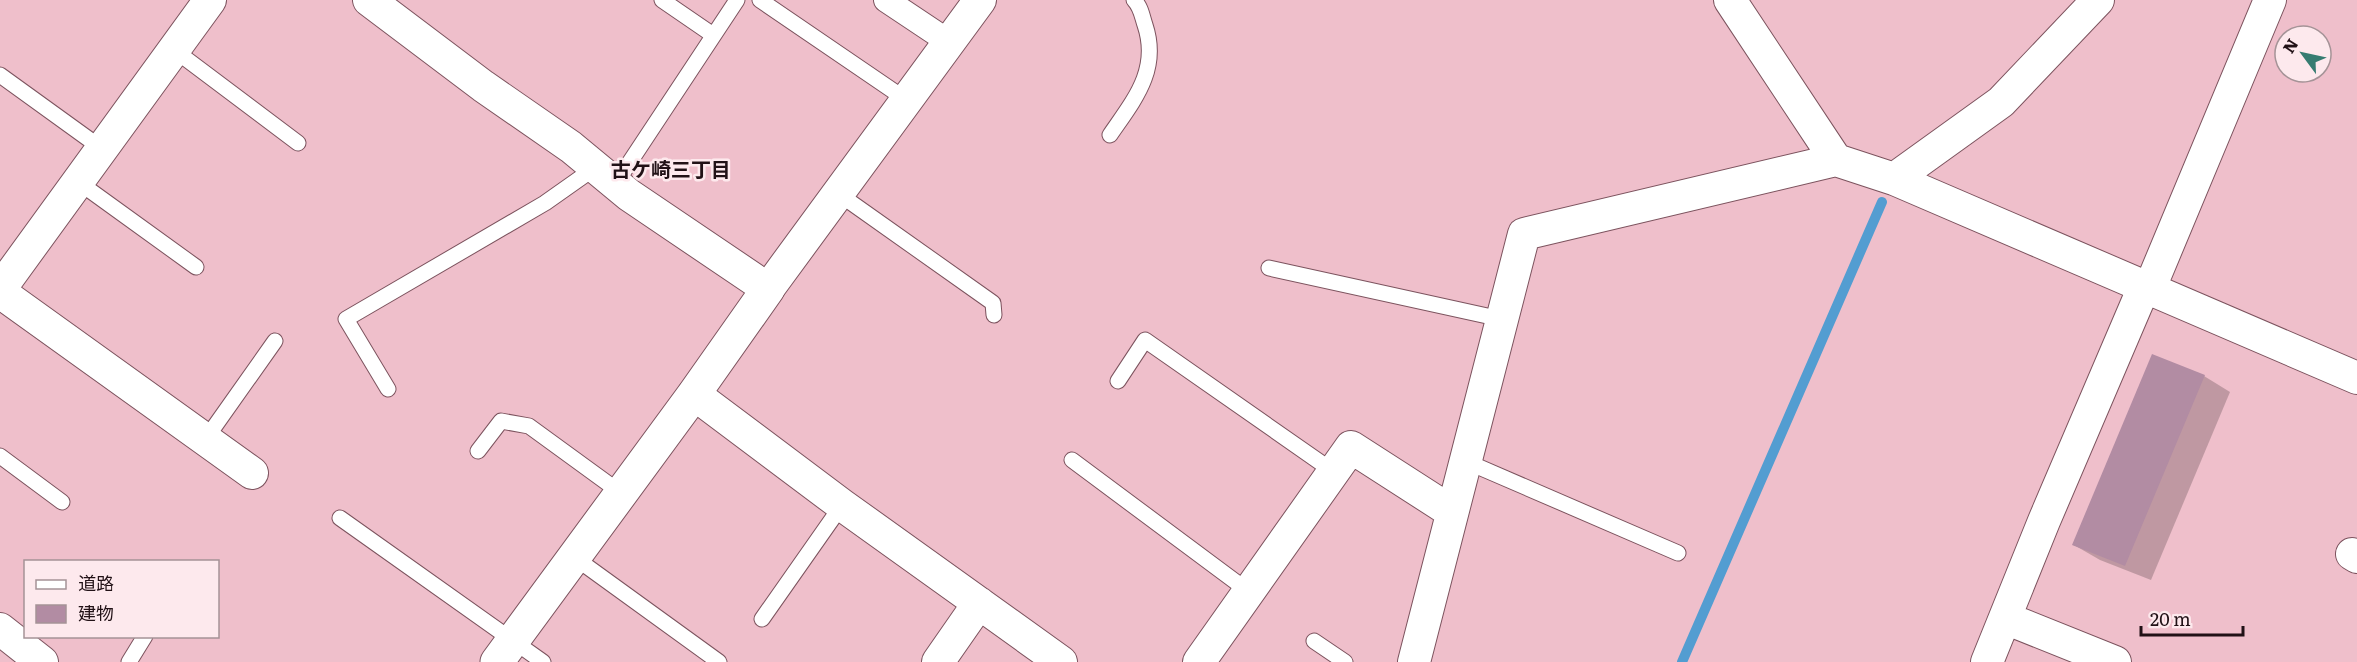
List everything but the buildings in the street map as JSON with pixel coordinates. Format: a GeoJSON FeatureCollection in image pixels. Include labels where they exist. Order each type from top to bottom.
{"type":"FeatureCollection","features":[{"type":"Feature","properties":{"kind":"street"},"geometry":{"type":"LineString","coordinates":[[210,0],[100,148],[0,290],[252,472]]}},
{"type":"Feature","properties":{"kind":"street"},"geometry":{"type":"LineString","coordinates":[[369,0],[606,175],[629,195],[768,290]]}},
{"type":"Feature","properties":{"kind":"street"},"geometry":{"type":"LineString","coordinates":[[886,0],[949,42]]}},
{"type":"Feature","properties":{"kind":"street"},"geometry":{"type":"LineString","coordinates":[[505,651],[980,0]]}},
{"type":"Feature","properties":{"kind":"street"},"geometry":{"type":"LineString","coordinates":[[1730,0],[1836,160]]}},
{"type":"Feature","properties":{"kind":"street"},"geometry":{"type":"LineString","coordinates":[[1894,179],[2001,102],[2098,0]]}},
{"type":"Feature","properties":{"kind":"street"},"geometry":{"type":"LineString","coordinates":[[1988,662],[2044,521],[2270,0]]}},
{"type":"Feature","properties":{"kind":"street"},"geometry":{"type":"LineString","coordinates":[[1414,662],[1524,234],[1836,160],[1894,179],[2357,378]]}},
{"type":"Feature","properties":{"kind":"street"},"geometry":{"type":"LineString","coordinates":[[694,394],[1061,662]]}},
{"type":"Feature","properties":{"kind":"street"},"geometry":{"type":"LineString","coordinates":[[1199,662],[1351,447],[1452,512]]}},
{"type":"Feature","properties":{"kind":"street"},"geometry":{"type":"LineString","coordinates":[[938,662],[979,603]]}},
{"type":"Feature","properties":{"kind":"street"},"geometry":{"type":"LineString","coordinates":[[2005,618],[2115,662]]}},
{"type":"Feature","properties":{"kind":"street"},"geometry":{"type":"LineString","coordinates":[[0,629],[42,662]]}},
{"type":"Feature","properties":{"kind":"lane"},"geometry":{"type":"LineString","coordinates":[[662,0],[713,35]]}},
{"type":"Feature","properties":{"kind":"lane"},"geometry":{"type":"LineString","coordinates":[[388,389],[346,319],[545,202],[606,175],[738,0]]}},
{"type":"Feature","properties":{"kind":"lane"},"geometry":{"type":"LineString","coordinates":[[760,0],[908,101]]}},
{"type":"Feature","properties":{"kind":"lane"},"geometry":{"type":"LineString","coordinates":[[1110,135],[1138,93],[1150,63],[1147,30],[1138,4],[1134,0]]}},
{"type":"Feature","properties":{"kind":"lane"},"geometry":{"type":"LineString","coordinates":[[173,49],[298,143]]}},
{"type":"Feature","properties":{"kind":"lane"},"geometry":{"type":"LineString","coordinates":[[0,75],[100,148]]}},
{"type":"Feature","properties":{"kind":"lane"},"geometry":{"type":"LineString","coordinates":[[77,181],[196,267]]}},
{"type":"Feature","properties":{"kind":"lane"},"geometry":{"type":"LineString","coordinates":[[839,194],[993,303],[994,315]]}},
{"type":"Feature","properties":{"kind":"lane"},"geometry":{"type":"LineString","coordinates":[[1269,268],[1501,320]]}},
{"type":"Feature","properties":{"kind":"lane"},"geometry":{"type":"LineString","coordinates":[[1118,381],[1145,340],[1334,472]]}},
{"type":"Feature","properties":{"kind":"lane"},"geometry":{"type":"LineString","coordinates":[[206,440],[275,341]]}},
{"type":"Feature","properties":{"kind":"lane"},"geometry":{"type":"LineString","coordinates":[[478,451],[501,421],[529,426],[621,493]]}},
{"type":"Feature","properties":{"kind":"lane"},"geometry":{"type":"LineString","coordinates":[[0,456],[62,502]]}},
{"type":"Feature","properties":{"kind":"lane"},"geometry":{"type":"LineString","coordinates":[[1072,460],[1248,591]]}},
{"type":"Feature","properties":{"kind":"lane"},"geometry":{"type":"LineString","coordinates":[[1465,461],[1678,553]]}},
{"type":"Feature","properties":{"kind":"lane"},"geometry":{"type":"LineString","coordinates":[[762,619],[843,505]]}},
{"type":"Feature","properties":{"kind":"lane"},"geometry":{"type":"LineString","coordinates":[[340,518],[505,651],[543,662]]}},
{"type":"Feature","properties":{"kind":"lane"},"geometry":{"type":"LineString","coordinates":[[574,557],[719,662]]}},
{"type":"Feature","properties":{"kind":"lane"},"geometry":{"type":"LineString","coordinates":[[129,662],[144,638]]}},
{"type":"Feature","properties":{"kind":"lane"},"geometry":{"type":"LineString","coordinates":[[1314,641],[1346,662]]}},
{"type":"Feature","properties":{"kind":"waterway"},"geometry":{"type":"LineString","coordinates":[[1682,662],[1882,202]]}},
{"type":"Feature","properties":{"kind":"district","name":"古ケ崎三丁目"},"geometry":{"type":"Point","coordinates":[671,170]}}]}
